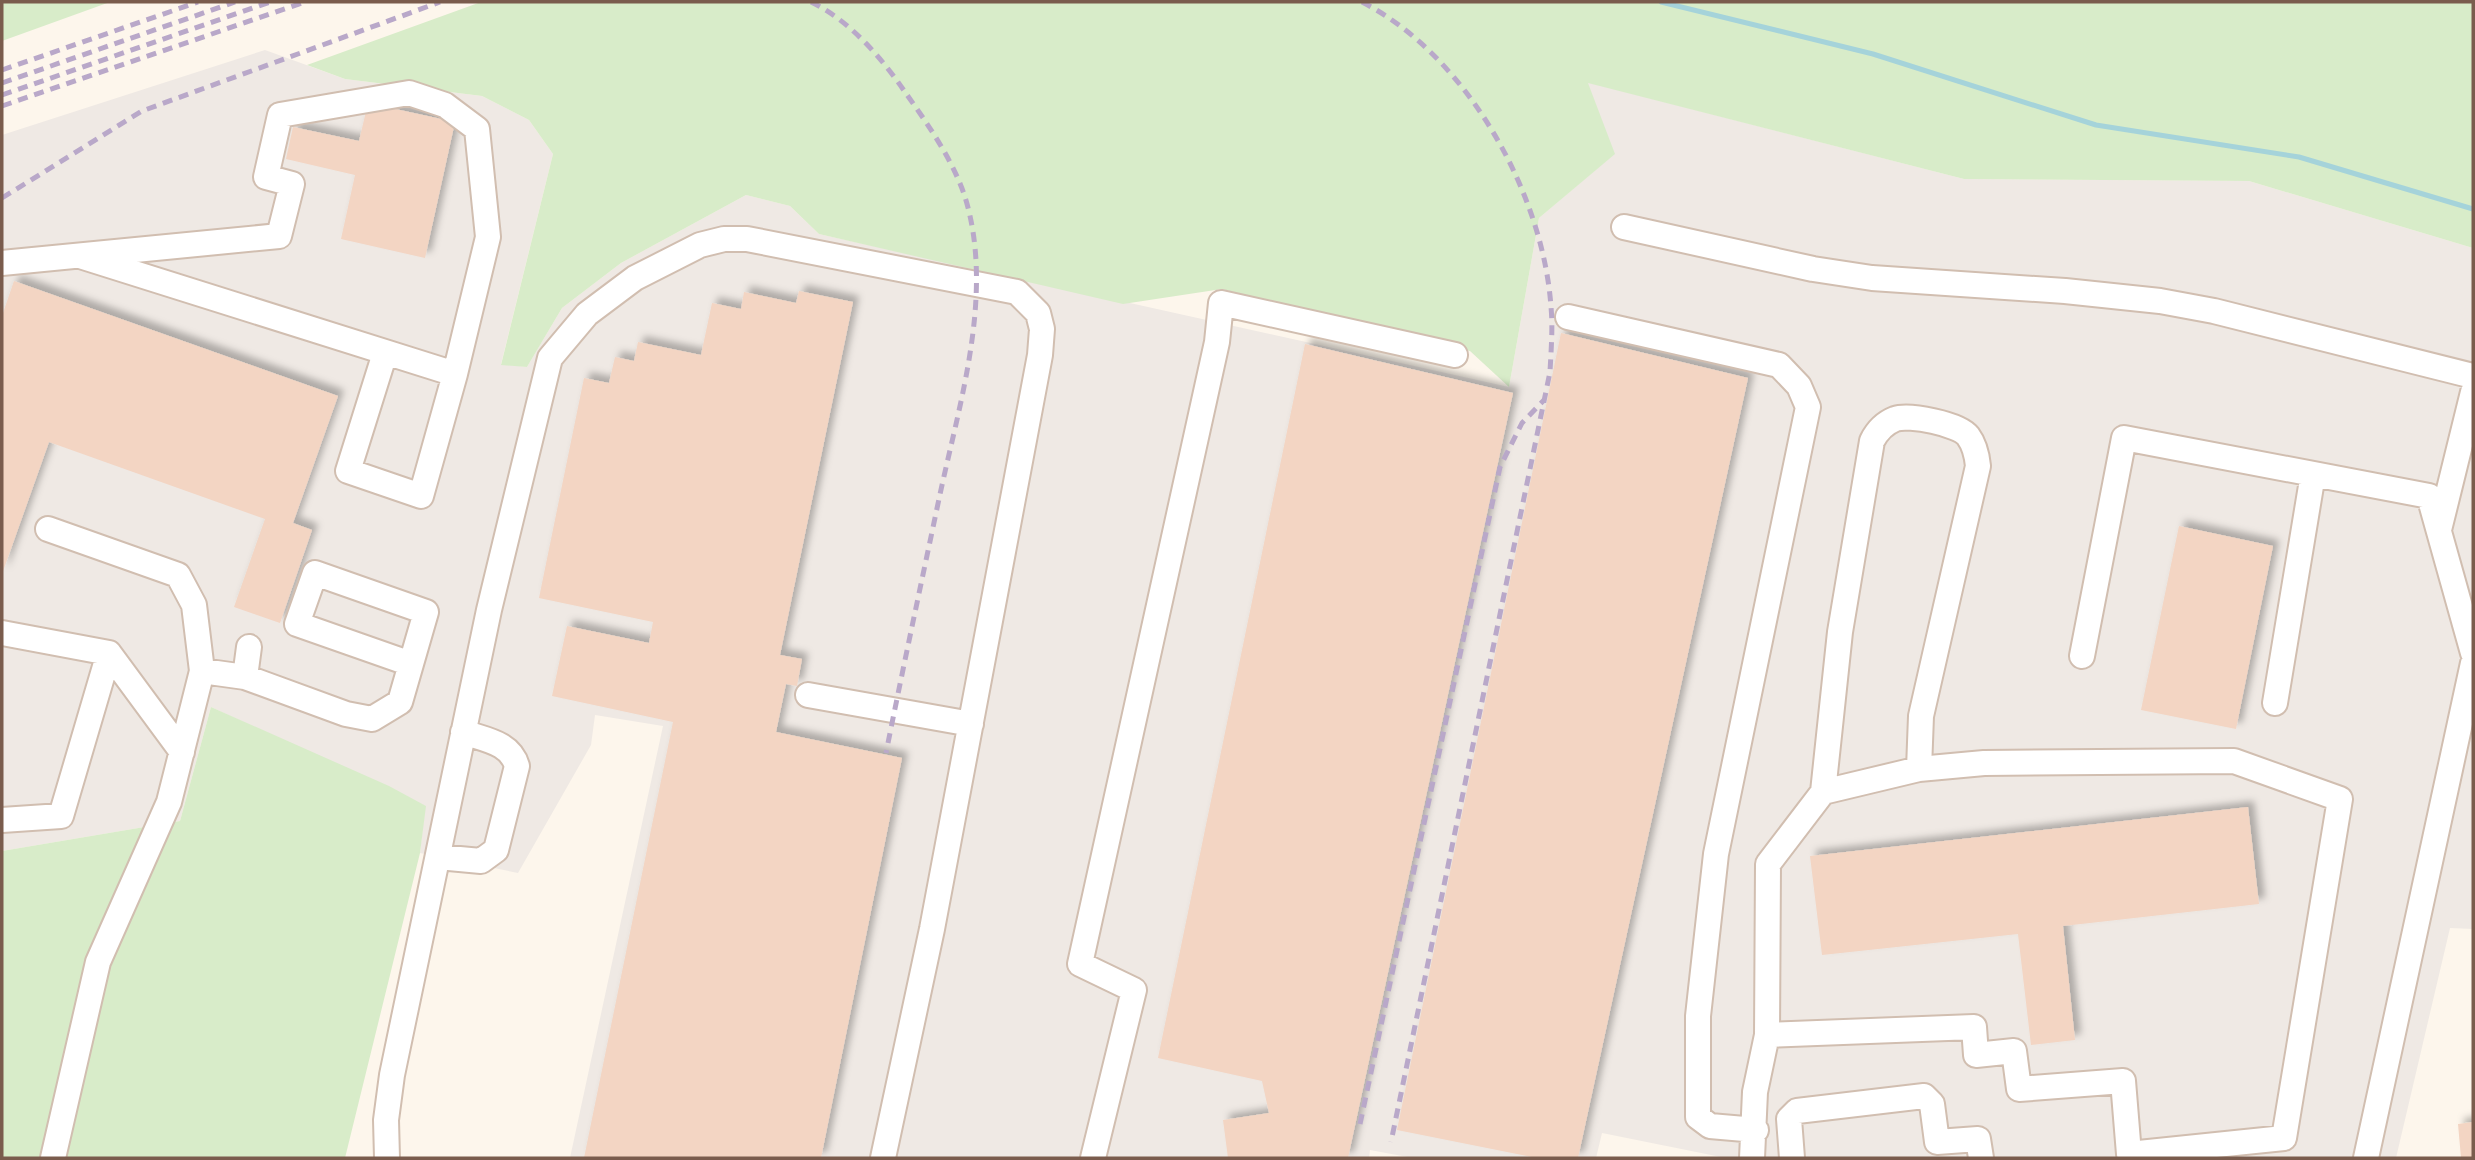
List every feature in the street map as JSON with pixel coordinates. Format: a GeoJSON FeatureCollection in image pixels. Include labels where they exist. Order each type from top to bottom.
{"type":"FeatureCollection","features":[{"type":"Feature","properties":{"kind":"lane"},"geometry":{"type":"LineString","coordinates":[[2,263],[279,236],[292,184],[266,177],[280,115],[409,93],[445,105],[477,129],[488,237],[455,374],[421,496],[348,471],[386,353]]}},
{"type":"Feature","properties":{"kind":"lane"},"geometry":{"type":"LineString","coordinates":[[1624,227],[1813,269],[1872,278],[2065,291],[2160,301],[2214,311],[2473,376]]}},
{"type":"Feature","properties":{"kind":"lane"},"geometry":{"type":"LineString","coordinates":[[387,1158],[386,1120],[392,1075],[488,610],[550,358],[587,314],[635,278],[700,245],[724,239],[747,239],[881,267],[1000,286],[1017,292],[1038,313],[1042,329],[1040,355],[971,724],[883,1158]]}},
{"type":"Feature","properties":{"kind":"lane"},"geometry":{"type":"LineString","coordinates":[[79,256],[455,374]]}},
{"type":"Feature","properties":{"kind":"lane"},"geometry":{"type":"LineString","coordinates":[[1093,1158],[1134,990],[1080,964],[1217,342],[1221,303],[1455,355]]}},
{"type":"Feature","properties":{"kind":"lane"},"geometry":{"type":"LineString","coordinates":[[1568,317],[1779,365],[1799,386],[1808,407],[1716,854],[1698,1016],[1698,1117],[1710,1126],[1756,1130]]}},
{"type":"Feature","properties":{"kind":"lane"},"geometry":{"type":"LineString","coordinates":[[2439,532],[2473,391]]}},
{"type":"Feature","properties":{"kind":"lane"},"geometry":{"type":"LineString","coordinates":[[1752,1158],[1756,1130],[1755,1092],[1768,1035],[1768,864],[1823,792],[1840,632],[1872,441],[1878,430],[1893,420],[1906,416],[1955,427],[1967,433],[1977,456],[1978,467],[1921,716],[1919,769]]}},
{"type":"Feature","properties":{"kind":"lane"},"geometry":{"type":"LineString","coordinates":[[2082,656],[2124,438],[2429,496],[2473,653]]}},
{"type":"Feature","properties":{"kind":"lane"},"geometry":{"type":"LineString","coordinates":[[2275,703],[2313,474]]}},
{"type":"Feature","properties":{"kind":"lane"},"geometry":{"type":"LineString","coordinates":[[48,529],[178,575],[194,605],[202,671],[169,802],[98,962],[53,1158]]}},
{"type":"Feature","properties":{"kind":"lane"},"geometry":{"type":"LineString","coordinates":[[202,671],[245,677],[346,713],[372,719],[400,702],[411,664],[426,612],[315,573],[297,624],[411,664]]}},
{"type":"Feature","properties":{"kind":"lane"},"geometry":{"type":"LineString","coordinates":[[2,633],[109,653],[182,752]]}},
{"type":"Feature","properties":{"kind":"lane"},"geometry":{"type":"LineString","coordinates":[[245,677],[249,647]]}},
{"type":"Feature","properties":{"kind":"lane"},"geometry":{"type":"LineString","coordinates":[[2,820],[61,816],[109,653]]}},
{"type":"Feature","properties":{"kind":"lane"},"geometry":{"type":"LineString","coordinates":[[2366,1158],[2473,663]]}},
{"type":"Feature","properties":{"kind":"lane"},"geometry":{"type":"LineString","coordinates":[[808,695],[971,724]]}},
{"type":"Feature","properties":{"kind":"lane"},"geometry":{"type":"LineString","coordinates":[[438,856],[481,861],[496,850],[517,766],[514,755],[503,746],[463,732]]}},
{"type":"Feature","properties":{"kind":"lane"},"geometry":{"type":"LineString","coordinates":[[1768,1035],[1974,1027],[1976,1055],[2014,1051],[2019,1089],[2123,1081],[2129,1154],[2284,1138],[2340,799],[2234,761],[1983,763],[1919,769],[1823,792]]}},
{"type":"Feature","properties":{"kind":"lane"},"geometry":{"type":"LineString","coordinates":[[1792,1158],[1790,1119],[1797,1111],[1924,1097],[1931,1104],[1937,1142],[1978,1139],[1981,1158]]}},
{"type":"Feature","properties":{"kind":"shaded area"},"geometry":{"type":"Polygon","coordinates":[[[265,50],[345,79],[482,96],[529,120],[553,154],[501,364],[527,367],[562,308],[621,263],[746,195],[790,206],[819,234],[1509,387],[1539,218],[1614,154],[1587,82],[1964,179],[2249,181],[2473,248],[2473,929],[2450,928],[2396,1158],[1726,1158],[1602,1133],[1596,1158],[1413,1158],[1370,1150],[1369,1158],[570,1158],[663,726],[595,715],[591,745],[518,873],[420,853],[425,806],[211,707],[180,821],[2,851],[2,135],[265,50]]]}},
{"type":"Feature","properties":{"kind":"green space"},"geometry":{"type":"Polygon","coordinates":[[[2,2],[110,2],[2,41],[2,2]]]}},
{"type":"Feature","properties":{"kind":"green space"},"geometry":{"type":"Polygon","coordinates":[[[481,2],[2473,2],[2473,248],[2249,181],[1964,179],[1588,83],[1615,154],[1539,218],[1509,387],[1470,351],[1222,289],[1123,304],[819,234],[790,206],[746,195],[621,263],[562,308],[527,367],[501,365],[553,154],[529,120],[482,96],[345,79],[307,65],[481,2]]]}},
{"type":"Feature","properties":{"kind":"green space"},"geometry":{"type":"Polygon","coordinates":[[[211,707],[389,786],[426,806],[420,853],[345,1158],[2,1158],[2,851],[180,821],[211,707]]]}},
{"type":"Feature","properties":{"kind":"building"},"geometry":{"type":"Polygon","coordinates":[[[368,103],[455,122],[425,258],[341,239],[355,175],[286,159],[293,127],[359,141],[368,103]]]}},
{"type":"Feature","properties":{"kind":"building"},"geometry":{"type":"Polygon","coordinates":[[[14,281],[338,396],[293,523],[312,530],[280,623],[234,607],[265,519],[49,442],[2,574],[2,316],[14,281]]]}},
{"type":"Feature","properties":{"kind":"building"},"geometry":{"type":"Polygon","coordinates":[[[799,291],[853,302],[780,655],[802,659],[797,686],[786,684],[776,732],[902,758],[821,1158],[584,1158],[673,722],[552,696],[567,626],[649,643],[653,622],[539,598],[584,378],[609,383],[615,357],[634,361],[638,342],[701,355],[712,303],[741,309],[744,292],[796,303],[799,291]]]}},
{"type":"Feature","properties":{"kind":"building"},"geometry":{"type":"Polygon","coordinates":[[[1561,333],[1748,378],[1578,1158],[1537,1158],[1397,1130],[1561,333]]]}},
{"type":"Feature","properties":{"kind":"building"},"geometry":{"type":"Polygon","coordinates":[[[1305,344],[1513,393],[1348,1158],[1228,1158],[1223,1120],[1269,1113],[1262,1081],[1158,1058],[1305,344]]]}},
{"type":"Feature","properties":{"kind":"building"},"geometry":{"type":"Polygon","coordinates":[[[2179,526],[2273,546],[2236,729],[2141,710],[2179,526]]]}},
{"type":"Feature","properties":{"kind":"building"},"geometry":{"type":"Polygon","coordinates":[[[2248,807],[2259,904],[2063,926],[2075,1040],[2031,1045],[2018,934],[1822,955],[1810,856],[2248,807]]]}},
{"type":"Feature","properties":{"kind":"building"},"geometry":{"type":"Polygon","coordinates":[[[2473,1122],[2473,1158],[2461,1158],[2458,1124],[2473,1122]]]}},
{"type":"Feature","properties":{"kind":"waterway"},"geometry":{"type":"LineString","coordinates":[[1661,2],[1873,54],[2096,125],[2299,157],[2473,209]]}},
{"type":"Feature","properties":{"kind":"railway"},"geometry":{"type":"LineString","coordinates":[[2,70],[198,2]]}},
{"type":"Feature","properties":{"kind":"railway"},"geometry":{"type":"LineString","coordinates":[[2,83],[235,2]]}},
{"type":"Feature","properties":{"kind":"railway"},"geometry":{"type":"LineString","coordinates":[[2,95],[270,2]]}},
{"type":"Feature","properties":{"kind":"railway"},"geometry":{"type":"LineString","coordinates":[[2,106],[305,2]]}},
{"type":"Feature","properties":{"kind":"railway"},"geometry":{"type":"LineString","coordinates":[[2,198],[142,111],[440,2]]}},
{"type":"Feature","properties":{"kind":"railway"},"geometry":{"type":"LineString","coordinates":[[811,2],[851,29],[886,66],[913,104],[954,169],[965,197],[973,234],[976,272],[971,349],[886,753]]}},
{"type":"Feature","properties":{"kind":"railway"},"geometry":{"type":"LineString","coordinates":[[1362,2],[1400,26],[1434,56],[1465,91],[1492,131],[1515,174],[1533,218],[1545,263],[1552,323],[1550,372],[1391,1142]]}},
{"type":"Feature","properties":{"kind":"railway"},"geometry":{"type":"LineString","coordinates":[[1360,1124],[1500,467],[1522,423],[1544,400]]}}]}
